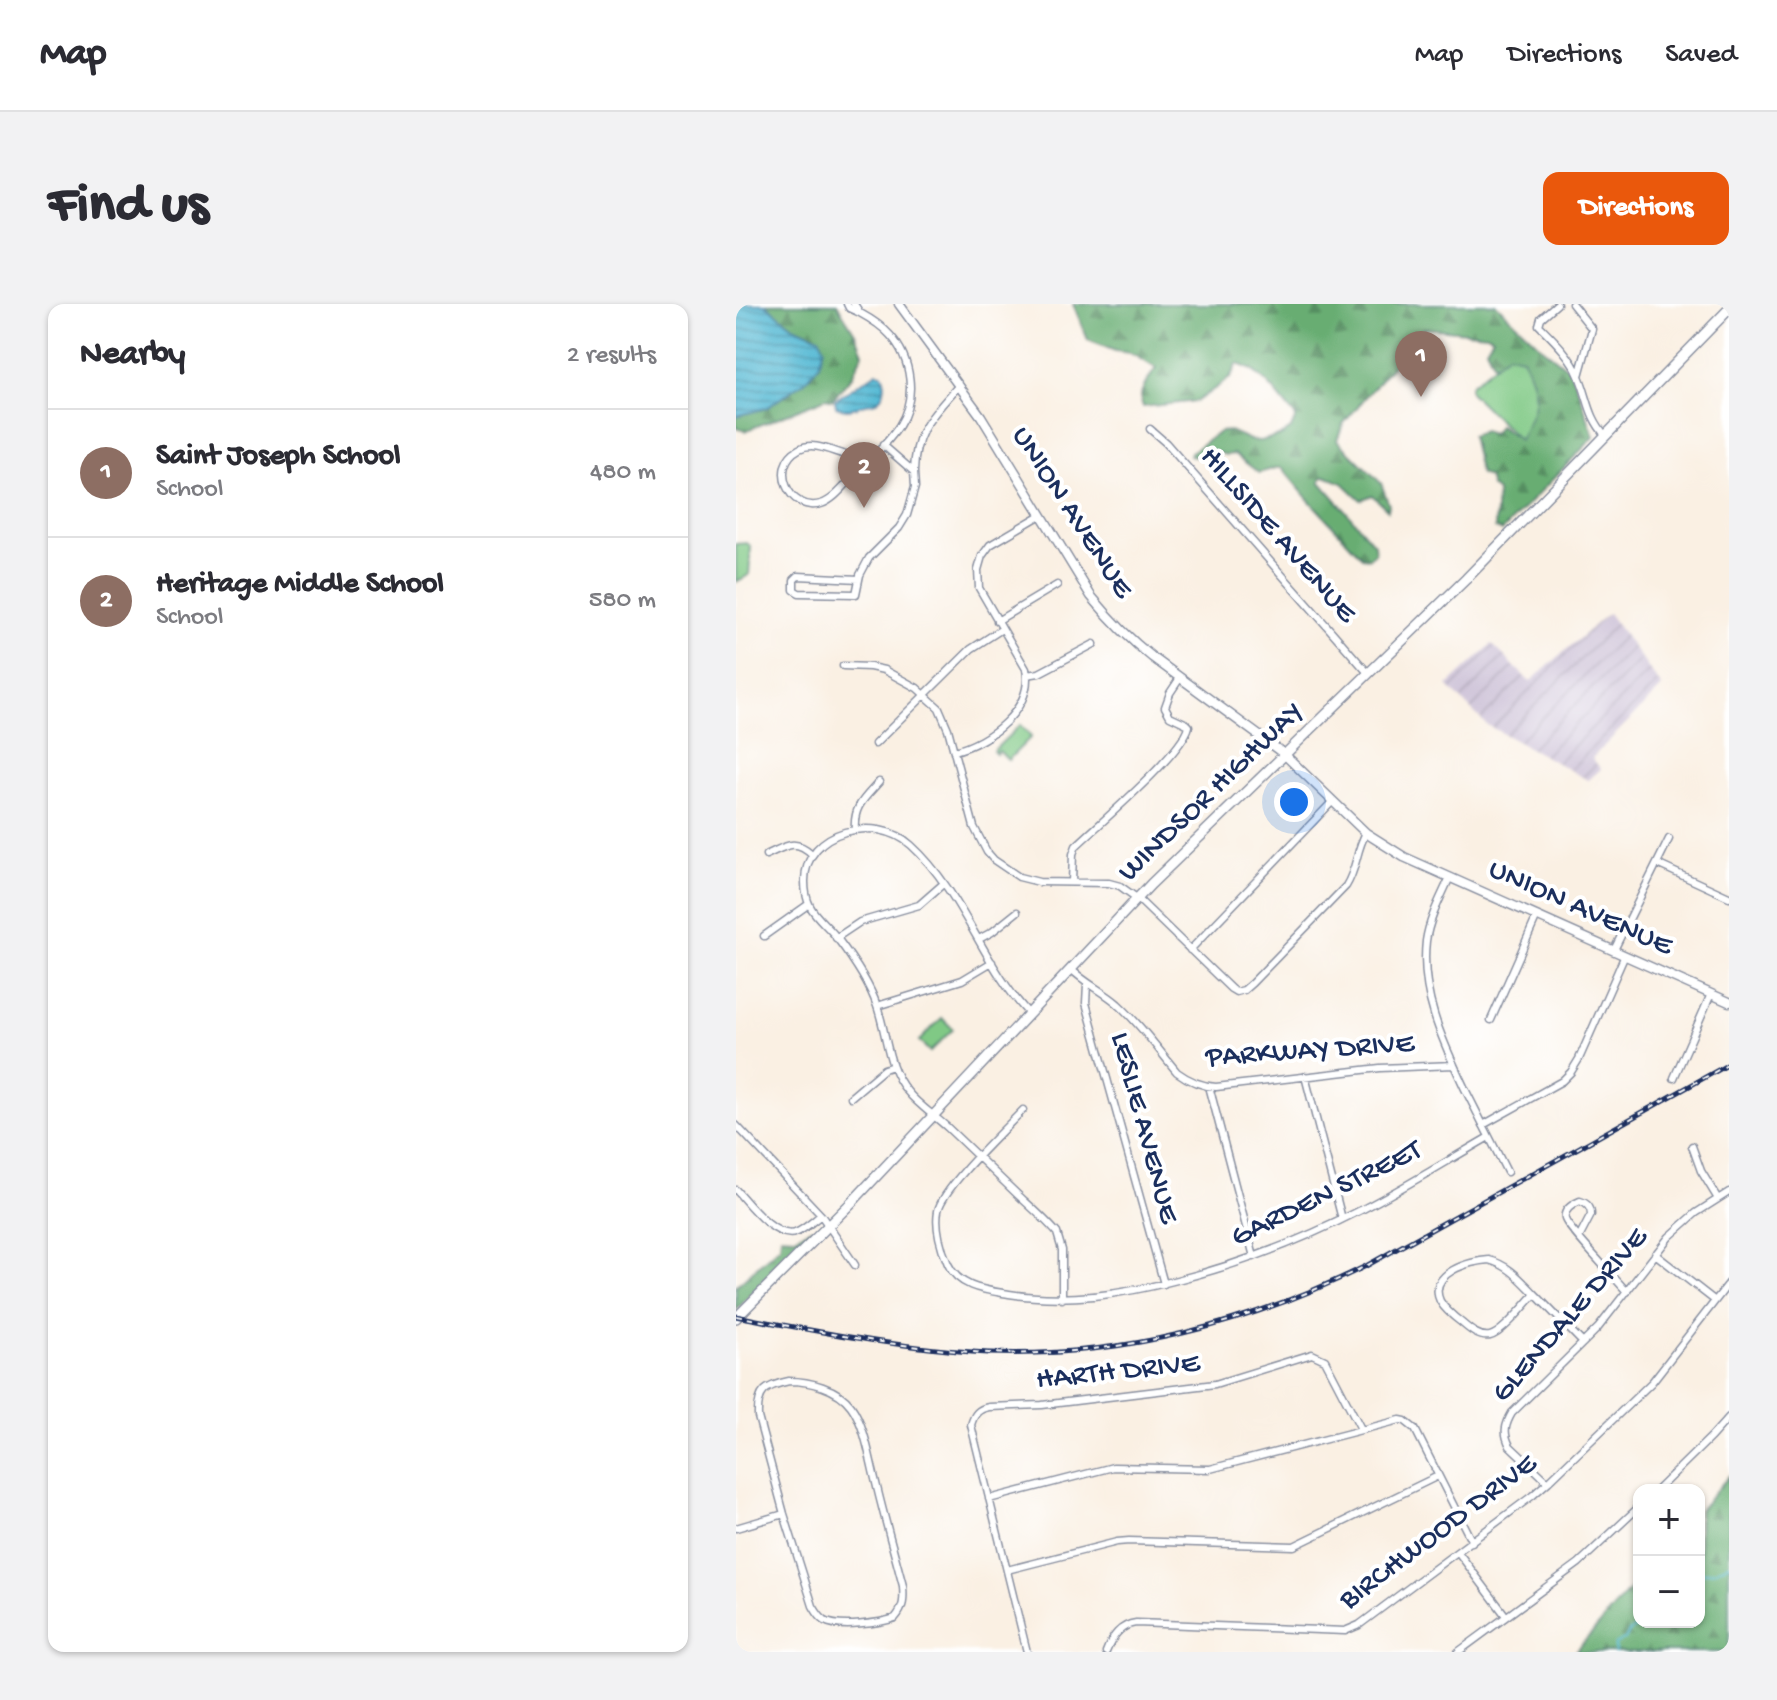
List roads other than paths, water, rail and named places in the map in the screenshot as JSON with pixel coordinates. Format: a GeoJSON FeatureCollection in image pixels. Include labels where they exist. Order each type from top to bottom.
{"type":"FeatureCollection","features":[{"type":"Feature","properties":{"kind":"main road","name":"WINDSOR HIGHWAY"},"geometry":{"type":"LineString","coordinates":[[736,1318],[829,1226],[1180,855],[1466,579],[1729,309]]}},
{"type":"Feature","properties":{"kind":"street"},"geometry":{"type":"LineString","coordinates":[[847,304],[880,325],[901,351],[909,373],[910,394],[904,418],[900,425],[872,458],[828,501],[816,505],[802,503],[788,492],[784,483],[786,463],[800,448],[818,447],[859,457],[877,452]]}},
{"type":"Feature","properties":{"kind":"street"},"geometry":{"type":"LineString","coordinates":[[854,304],[860,313]]}},
{"type":"Feature","properties":{"kind":"street","name":"UNION AVENUE"},"geometry":{"type":"LineString","coordinates":[[899,304],[981,416],[1091,596],[1112,622],[1152,657],[1284,754],[1366,833],[1404,857],[1729,1002]]}},
{"type":"Feature","properties":{"kind":"street"},"geometry":{"type":"LineString","coordinates":[[1557,304],[1541,318],[1539,325],[1563,350],[1579,376],[1591,416],[1606,436]]}},
{"type":"Feature","properties":{"kind":"street"},"geometry":{"type":"LineString","coordinates":[[1572,304],[1592,329],[1579,376]]}},
{"type":"Feature","properties":{"kind":"street"},"geometry":{"type":"LineString","coordinates":[[859,579],[798,576],[794,580],[794,590],[799,593],[856,594],[869,558],[899,528],[907,515],[915,487],[917,441],[923,428],[959,385]]}},
{"type":"Feature","properties":{"kind":"street","name":"HILLSIDE AVENUE"},"geometry":{"type":"LineString","coordinates":[[1150,429],[1166,443],[1369,674]]}},
{"type":"Feature","properties":{"kind":"street"},"geometry":{"type":"LineString","coordinates":[[883,445],[914,472]]}},
{"type":"Feature","properties":{"kind":"street"},"geometry":{"type":"LineString","coordinates":[[847,455],[853,465],[851,479]]}},
{"type":"Feature","properties":{"kind":"street"},"geometry":{"type":"LineString","coordinates":[[954,751],[982,741],[1018,708],[1025,696],[1027,675],[1020,657],[979,588],[978,570],[982,556],[990,545],[1041,515]]}},
{"type":"Feature","properties":{"kind":"street"},"geometry":{"type":"LineString","coordinates":[[997,621],[1057,585]]}},
{"type":"Feature","properties":{"kind":"street"},"geometry":{"type":"LineString","coordinates":[[875,744],[971,649],[1002,629]]}},
{"type":"Feature","properties":{"kind":"street"},"geometry":{"type":"LineString","coordinates":[[1027,675],[1039,673],[1094,644]]}},
{"type":"Feature","properties":{"kind":"street"},"geometry":{"type":"LineString","coordinates":[[843,666],[870,667],[900,677],[926,694],[943,714],[974,827],[987,852],[1004,868],[1019,877],[1039,882],[1114,884],[1138,899],[1231,989],[1240,992],[1346,886],[1366,833]]}},
{"type":"Feature","properties":{"kind":"street"},"geometry":{"type":"LineString","coordinates":[[1072,882],[1076,846],[1161,765],[1187,733],[1189,726],[1170,716],[1165,707],[1180,678]]}},
{"type":"Feature","properties":{"kind":"street"},"geometry":{"type":"LineString","coordinates":[[855,830],[856,811],[879,782]]}},
{"type":"Feature","properties":{"kind":"street"},"geometry":{"type":"LineString","coordinates":[[1190,950],[1332,802]]}},
{"type":"Feature","properties":{"kind":"street"},"geometry":{"type":"LineString","coordinates":[[1029,1014],[1015,999],[960,907],[905,840],[874,830],[855,830],[830,837],[812,854],[805,878],[809,904],[869,987],[900,1083],[909,1095],[1057,1233],[1062,1250],[1062,1299]]}},
{"type":"Feature","properties":{"kind":"street"},"geometry":{"type":"LineString","coordinates":[[1614,950],[1669,839]]}},
{"type":"Feature","properties":{"kind":"street"},"geometry":{"type":"LineString","coordinates":[[766,855],[794,844],[812,854]]}},
{"type":"Feature","properties":{"kind":"street"},"geometry":{"type":"LineString","coordinates":[[1657,864],[1729,897]]}},
{"type":"Feature","properties":{"kind":"street"},"geometry":{"type":"LineString","coordinates":[[1450,877],[1428,930],[1425,962],[1429,998],[1454,1065],[1507,1172]]}},
{"type":"Feature","properties":{"kind":"street"},"geometry":{"type":"LineString","coordinates":[[836,938],[860,922],[919,905],[943,884]]}},
{"type":"Feature","properties":{"kind":"street"},"geometry":{"type":"LineString","coordinates":[[764,936],[809,904]]}},
{"type":"Feature","properties":{"kind":"street"},"geometry":{"type":"LineString","coordinates":[[979,939],[1017,912]]}},
{"type":"Feature","properties":{"kind":"street"},"geometry":{"type":"LineString","coordinates":[[1491,1020],[1537,916]]}},
{"type":"Feature","properties":{"kind":"street"},"geometry":{"type":"LineString","coordinates":[[1483,1125],[1553,1086],[1571,1072],[1625,955]]}},
{"type":"Feature","properties":{"kind":"street"},"geometry":{"type":"LineString","coordinates":[[877,1006],[962,980],[992,962]]}},
{"type":"Feature","properties":{"kind":"street","name":"PARKWAY DRIVE"},"geometry":{"type":"LineString","coordinates":[[1071,969],[1125,1011],[1185,1079],[1209,1086],[1380,1068],[1454,1065]]}},
{"type":"Feature","properties":{"kind":"street","name":"LESLIE AVENUE"},"geometry":{"type":"LineString","coordinates":[[1087,984],[1086,1003],[1164,1284]]}},
{"type":"Feature","properties":{"kind":"street"},"geometry":{"type":"LineString","coordinates":[[1674,1078],[1711,994]]}},
{"type":"Feature","properties":{"kind":"street"},"geometry":{"type":"LineString","coordinates":[[851,1097],[884,1069],[893,1066]]}},
{"type":"Feature","properties":{"kind":"street"},"geometry":{"type":"LineString","coordinates":[[1305,1076],[1342,1219]]}},
{"type":"Feature","properties":{"kind":"street"},"geometry":{"type":"LineString","coordinates":[[1209,1086],[1254,1257]]}},
{"type":"Feature","properties":{"kind":"street","name":"GARDEN STREET"},"geometry":{"type":"LineString","coordinates":[[1023,1110],[948,1189],[938,1209],[937,1225],[949,1268],[960,1281],[979,1289],[1032,1298],[1104,1295],[1164,1284],[1254,1257],[1362,1209],[1489,1137]]}},
{"type":"Feature","properties":{"kind":"street"},"geometry":{"type":"LineString","coordinates":[[736,1125],[821,1215],[855,1265]]}},
{"type":"Feature","properties":{"kind":"street"},"geometry":{"type":"LineString","coordinates":[[1692,1146],[1701,1171],[1718,1199]]}},
{"type":"Feature","properties":{"kind":"street"},"geometry":{"type":"LineString","coordinates":[[736,1190],[770,1226],[786,1234],[799,1231],[821,1215]]}},
{"type":"Feature","properties":{"kind":"street","name":"GLENDALE DRIVE"},"geometry":{"type":"LineString","coordinates":[[1548,1482],[1510,1446],[1506,1438],[1506,1422],[1598,1328],[1680,1226],[1729,1192]]}},
{"type":"Feature","properties":{"kind":"street"},"geometry":{"type":"LineString","coordinates":[[1579,1238],[1591,1215],[1589,1206],[1580,1201],[1568,1209],[1567,1223],[1579,1238],[1627,1292]]}},
{"type":"Feature","properties":{"kind":"street"},"geometry":{"type":"LineString","coordinates":[[1655,1254],[1714,1300]]}},
{"type":"Feature","properties":{"kind":"street"},"geometry":{"type":"LineString","coordinates":[[1535,1294],[1496,1333],[1487,1337],[1480,1336],[1452,1315],[1440,1301],[1438,1292],[1443,1277],[1455,1269],[1472,1262],[1500,1262],[1510,1269],[1535,1294],[1583,1343]]}},
{"type":"Feature","properties":{"kind":"street","name":"BIRCHWOOD DRIVE"},"geometry":{"type":"LineString","coordinates":[[1106,1652],[1123,1627],[1136,1623],[1349,1630],[1472,1542],[1548,1482],[1666,1367],[1729,1283]]}},
{"type":"Feature","properties":{"kind":"street","name":"HARTH DRIVE"},"geometry":{"type":"LineString","coordinates":[[1027,1652],[971,1425],[975,1414],[981,1409],[1042,1405],[1215,1384],[1312,1354],[1325,1360],[1361,1429]]}},
{"type":"Feature","properties":{"kind":"street"},"geometry":{"type":"LineString","coordinates":[[802,1381],[843,1397],[859,1422],[903,1586],[904,1600],[895,1618],[883,1622],[838,1624],[824,1620],[816,1613],[784,1514],[757,1406],[765,1389],[775,1384],[802,1381]]}},
{"type":"Feature","properties":{"kind":"street"},"geometry":{"type":"LineString","coordinates":[[1663,1484],[1729,1417]]}},
{"type":"Feature","properties":{"kind":"street"},"geometry":{"type":"LineString","coordinates":[[989,1499],[1113,1467],[1210,1469],[1396,1420],[1405,1421],[1415,1429],[1472,1542]]}},
{"type":"Feature","properties":{"kind":"street"},"geometry":{"type":"LineString","coordinates":[[1007,1570],[1117,1542],[1294,1546],[1437,1474]]}},
{"type":"Feature","properties":{"kind":"street"},"geometry":{"type":"LineString","coordinates":[[1458,1652],[1579,1563],[1633,1513]]}},
{"type":"Feature","properties":{"kind":"street"},"geometry":{"type":"LineString","coordinates":[[736,1528],[784,1514]]}},
{"type":"Feature","properties":{"kind":"street"},"geometry":{"type":"LineString","coordinates":[[1458,1552],[1506,1616]]}},
{"type":"Feature","properties":{"kind":"water"},"geometry":{"type":"Polygon","coordinates":[[[736,304],[765,304],[793,326],[819,337],[824,347],[819,365],[804,382],[766,408],[736,416],[736,304]]]}},
{"type":"Feature","properties":{"kind":"water"},"geometry":{"type":"Polygon","coordinates":[[[877,372],[881,373],[885,385],[879,399],[852,408],[836,406],[835,400],[877,372]]]}},
{"type":"Feature","properties":{"kind":"waterway"},"geometry":{"type":"LineString","coordinates":[[1705,1572],[1715,1571],[1729,1563]]}},
{"type":"Feature","properties":{"kind":"waterway"},"geometry":{"type":"LineString","coordinates":[[1615,1652],[1615,1645],[1625,1640],[1635,1628]]}},
{"type":"Feature","properties":{"kind":"railway"},"geometry":{"type":"LineString","coordinates":[[736,1316],[894,1344],[989,1353],[1087,1350],[1183,1333],[1276,1305],[1366,1266],[1729,1064]]}},
{"type":"Feature","properties":{"kind":"place","name":"Saint Joseph School"},"geometry":{"type":"Point","coordinates":[1421,397]}},
{"type":"Feature","properties":{"kind":"place","name":"Heritage Middle School"},"geometry":{"type":"Point","coordinates":[864,508]}}]}
